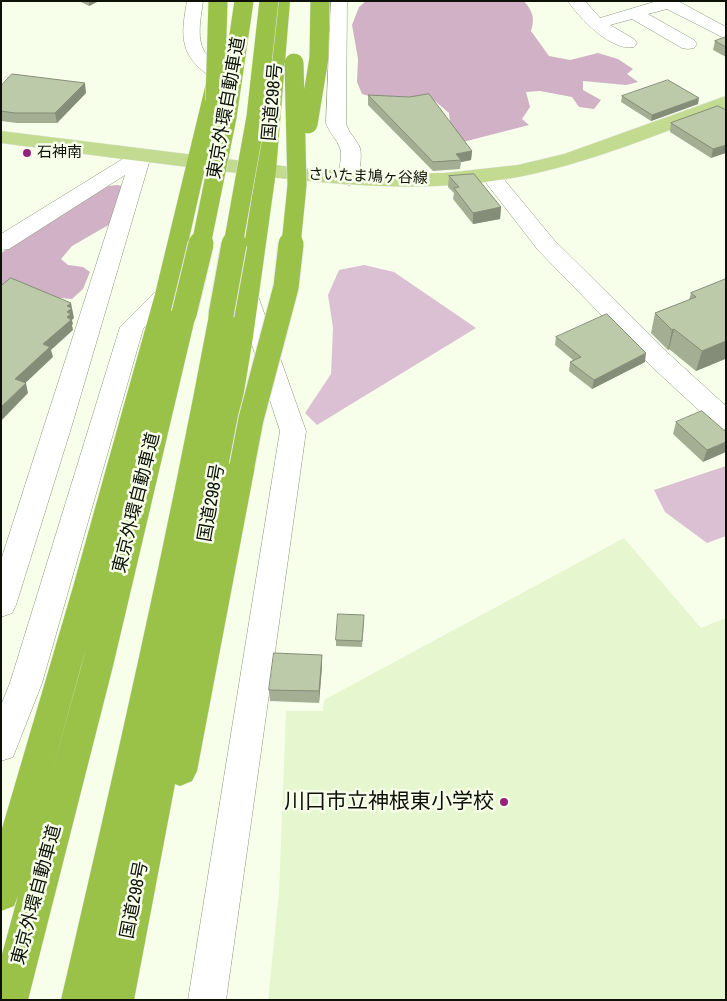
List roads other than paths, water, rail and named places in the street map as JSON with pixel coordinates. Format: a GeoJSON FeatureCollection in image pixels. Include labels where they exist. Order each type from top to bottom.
{"type":"FeatureCollection","features":[{"type":"Feature","properties":{"kind":"highway","name":"東京外環自動車道"},"geometry":{"type":"LineString","coordinates":[[10,1000],[97,666],[207,220],[227,117],[244,1]]}},
{"type":"Feature","properties":{"kind":"highway","name":"東京外環自動車道"},"geometry":{"type":"LineString","coordinates":[[80,1000],[151,680],[191,483],[256,117],[269,1]]}},
{"type":"Feature","properties":{"kind":"highway","name":"国道298号"},"geometry":{"type":"LineString","coordinates":[[115,1000],[198,590],[266,171],[282,1]]}},
{"type":"Feature","properties":{"kind":"highway"},"geometry":{"type":"LineString","coordinates":[[296,1],[297,185]]}},
{"type":"Feature","properties":{"kind":"highway"},"geometry":{"type":"LineString","coordinates":[[130,1000],[201,674],[251,419],[286,287],[297,185],[319,58],[320,1]]}},
{"type":"Feature","properties":{"kind":"highway"},"geometry":{"type":"LineString","coordinates":[[1,894],[90,578],[166,294],[218,75],[224,6]]}},
{"type":"Feature","properties":{"kind":"highway"},"geometry":{"type":"LineString","coordinates":[[207,220],[224,6]]}},
{"type":"Feature","properties":{"kind":"main road","name":"さいたま鳩ヶ谷線"},"geometry":{"type":"LineString","coordinates":[[1,137],[266,171],[349,179],[422,180],[490,175],[527,169],[576,156],[726,102]]}},
{"type":"Feature","properties":{"kind":"street"},"geometry":{"type":"LineString","coordinates":[[195,1],[189,34],[192,49],[206,66],[218,75]]}},
{"type":"Feature","properties":{"kind":"street"},"geometry":{"type":"LineString","coordinates":[[339,1],[336,123],[338,131],[350,148],[349,179]]}},
{"type":"Feature","properties":{"kind":"street"},"geometry":{"type":"LineString","coordinates":[[576,1],[596,24],[628,43]]}},
{"type":"Feature","properties":{"kind":"street"},"geometry":{"type":"LineString","coordinates":[[596,24],[667,2],[726,34]]}},
{"type":"Feature","properties":{"kind":"street"},"geometry":{"type":"LineString","coordinates":[[634,13],[688,44]]}},
{"type":"Feature","properties":{"kind":"street"},"geometry":{"type":"LineString","coordinates":[[1,244],[140,156]]}},
{"type":"Feature","properties":{"kind":"street"},"geometry":{"type":"LineString","coordinates":[[1,605],[59,425],[140,156]]}},
{"type":"Feature","properties":{"kind":"street"},"geometry":{"type":"LineString","coordinates":[[490,175],[546,245],[660,360],[726,421]]}},
{"type":"Feature","properties":{"kind":"street"},"geometry":{"type":"LineString","coordinates":[[1,747],[26,683],[132,327],[166,294]]}},
{"type":"Feature","properties":{"kind":"street"},"geometry":{"type":"LineString","coordinates":[[207,1000],[293,431],[247,296]]}},
{"type":"Feature","properties":{"kind":"place","name":"石神南"},"geometry":{"type":"Point","coordinates":[27,153]}},
{"type":"Feature","properties":{"kind":"place","name":"川口市立神根東小学校"},"geometry":{"type":"Point","coordinates":[504,802]}}]}
